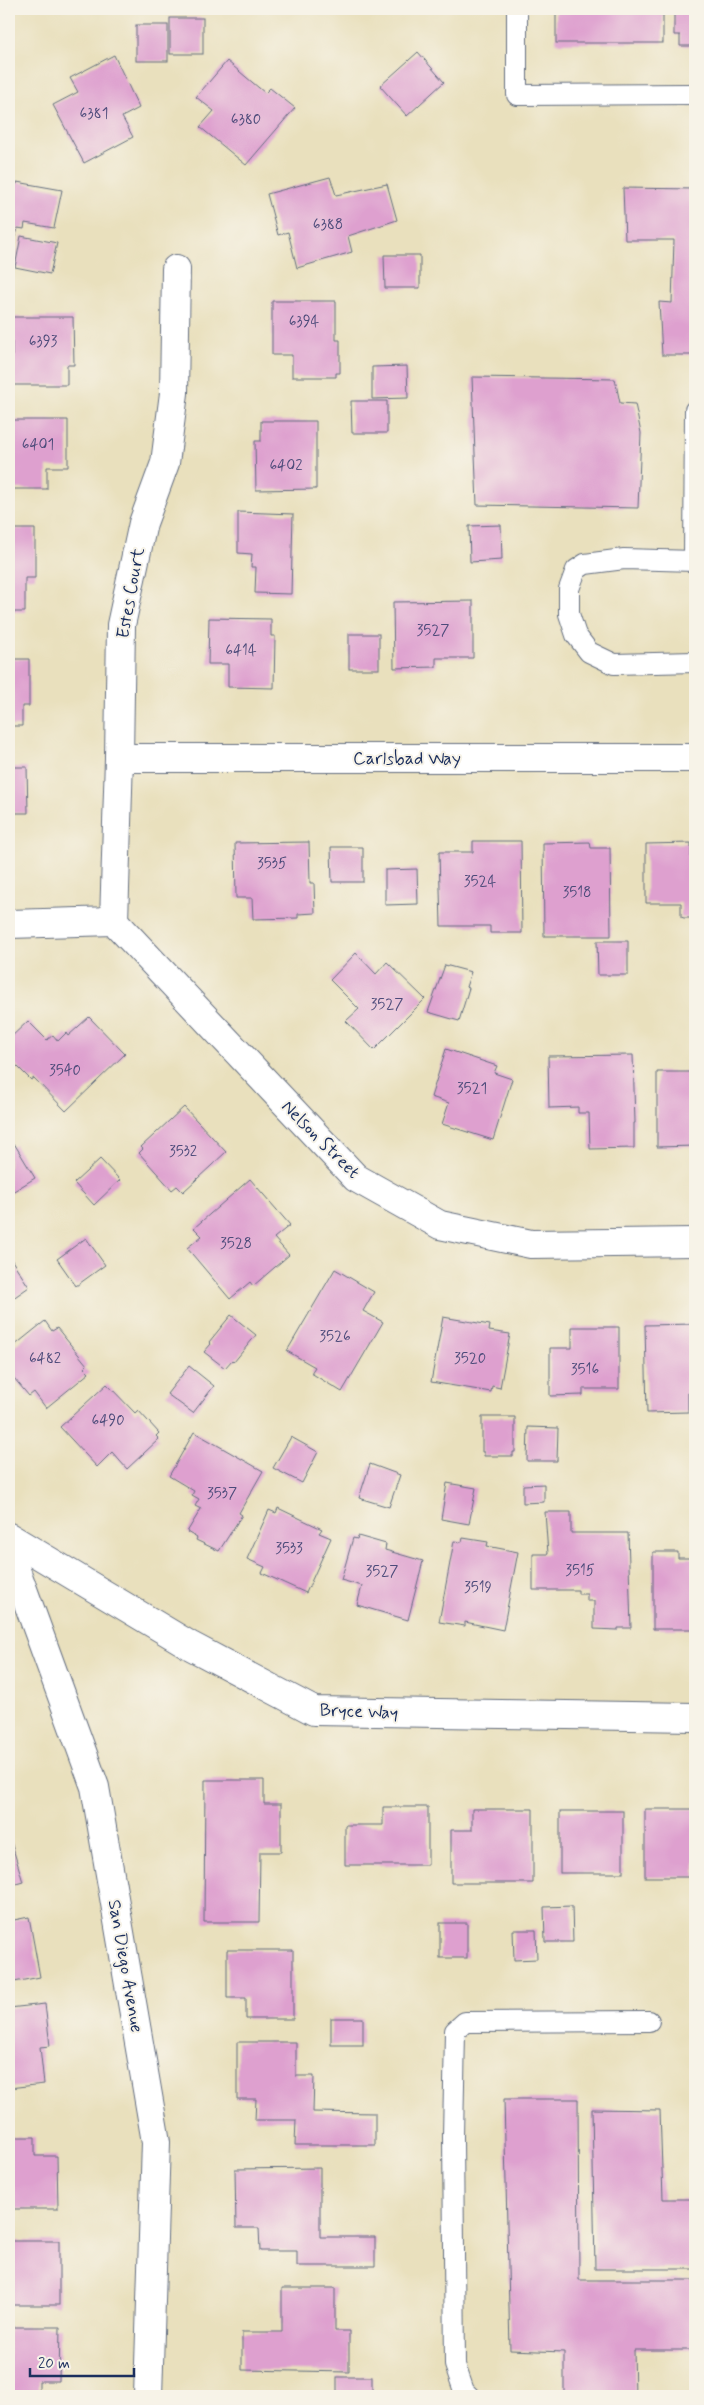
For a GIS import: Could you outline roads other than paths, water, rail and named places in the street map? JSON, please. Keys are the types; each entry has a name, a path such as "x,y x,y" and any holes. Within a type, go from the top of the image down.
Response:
{"street":[{"name":"Estes Court","path":"114,921 121,625 143,523 165,463 174,393 176,268"},
{"name":"Carlsbad Way","path":"119,758 695,758"},
{"path":"9,924 114,921"},
{"name":"Nelson Street","path":"114,921 356,1178 440,1225 531,1244 695,1242"},
{"name":"Bryce Way","path":"9,1537 191,1646 314,1711 695,1716"},
{"name":"San Diego Avenue","path":"9,1551 95,1787 156,2142 148,2396"}],"lane":[{"path":"517,9 517,95 695,94"},
{"path":"695,410 695,561 624,559 585,564 576,570 569,589 569,614 576,634 590,652 614,664 695,662"},
{"path":"470,2396 464,2390 455,2365 453,2137 455,2031 465,2022 649,2021"}]}
